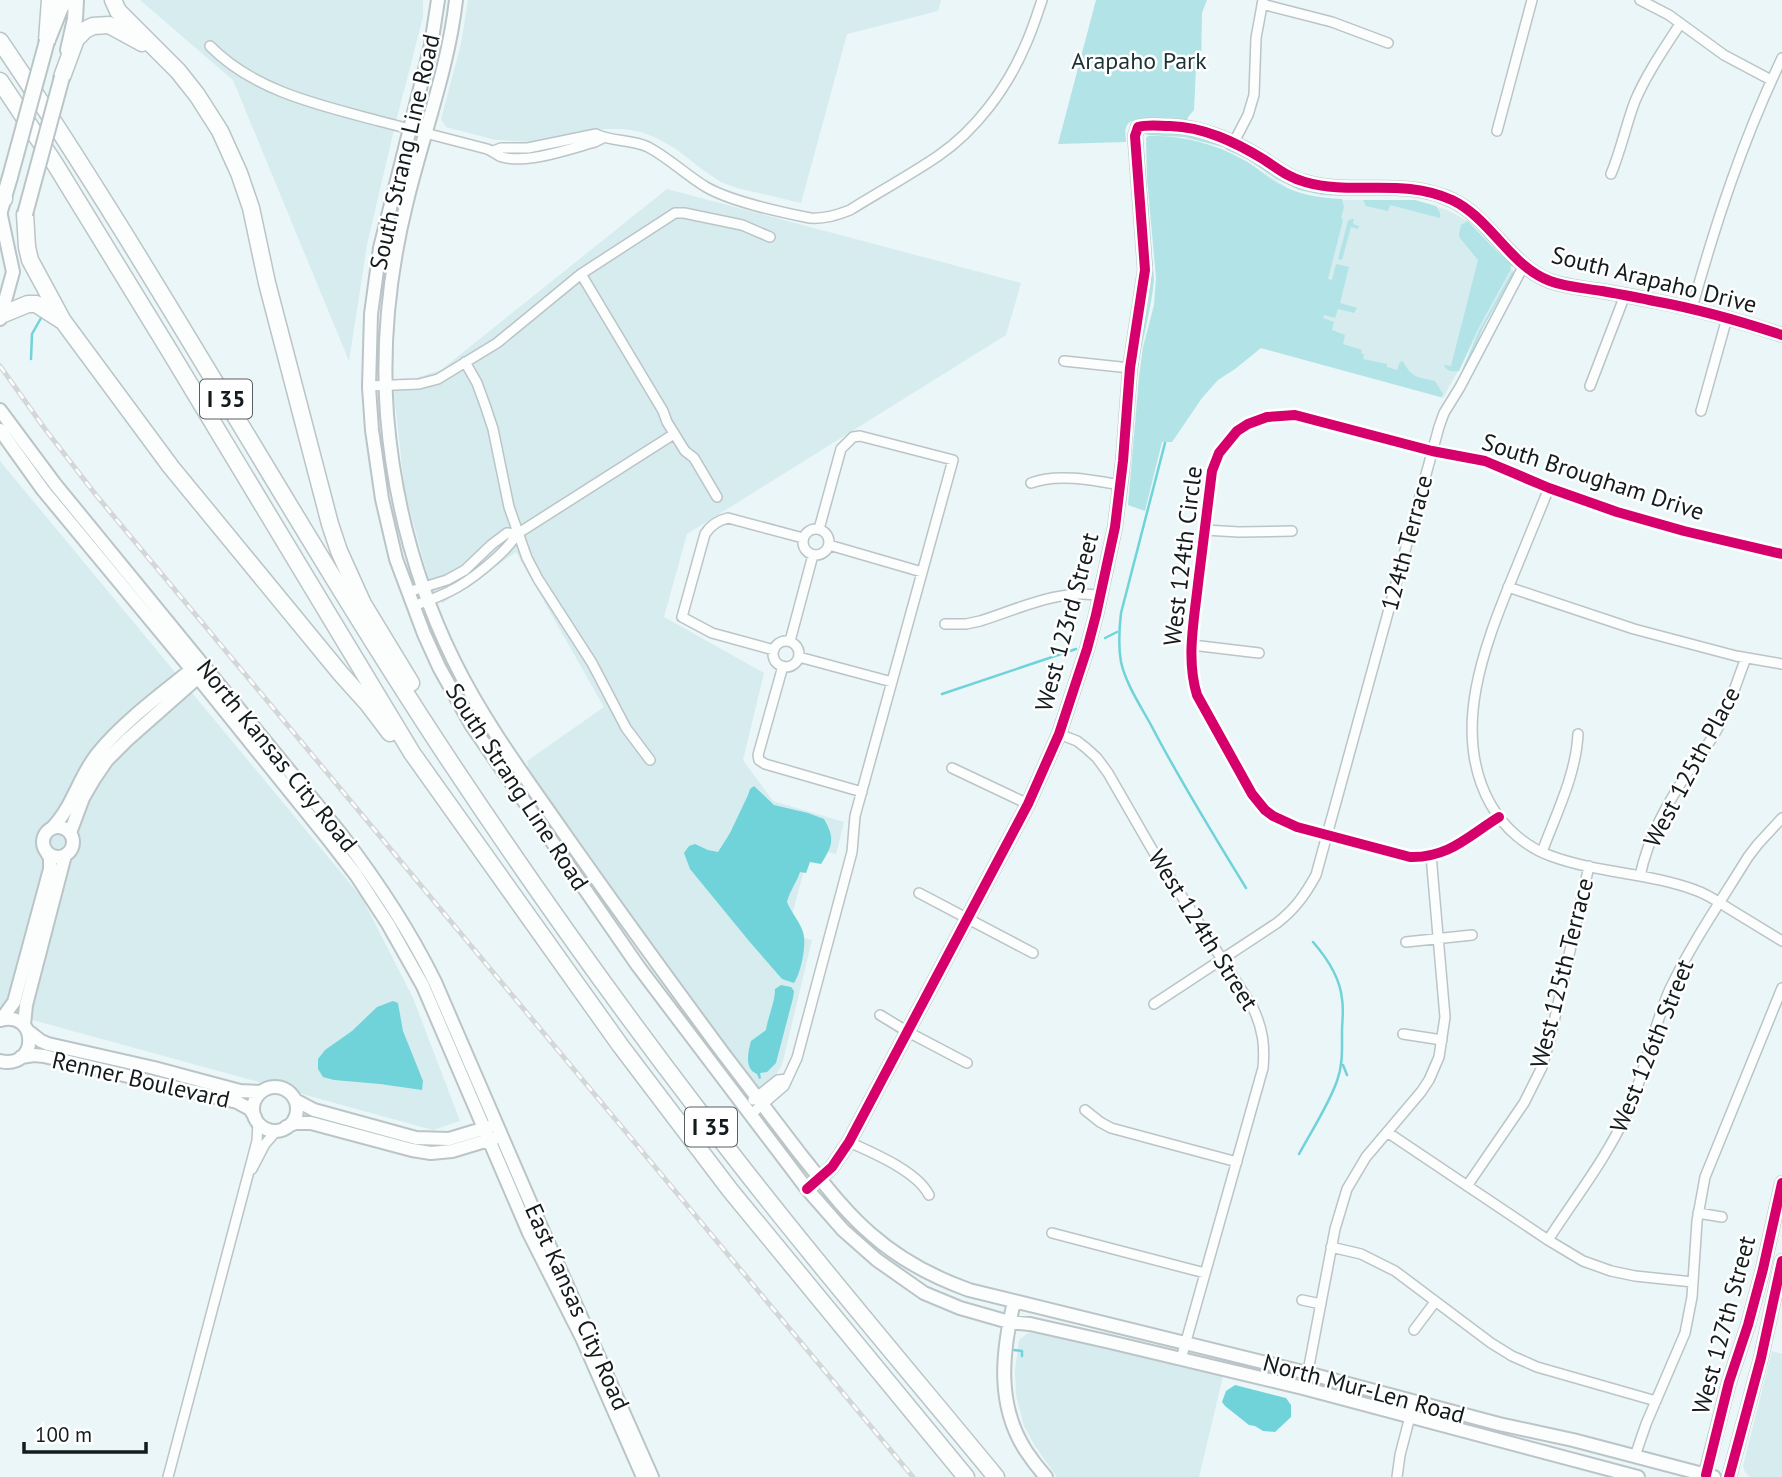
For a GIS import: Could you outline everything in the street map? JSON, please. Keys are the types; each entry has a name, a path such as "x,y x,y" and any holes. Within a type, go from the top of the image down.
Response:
{"highway":[{"path":"47,41 50,0"},
{"path":"113,0 118,11 197,94 231,153 251,208 267,283 321,494 340,551 363,604 448,743 449,759"},
{"path":"62,77 76,39 93,26 109,25 156,50"},
{"name":"I 35","path":"0,41 140,258 322,561 449,759 587,960 695,1107 823,1269 996,1477"},
{"name":"I 35","path":"0,81 55,164 412,753 597,1013 730,1190 966,1477"},
{"path":"25,214 30,260 63,321 171,467 399,745 412,753"},
{"path":"0,317 28,304 36,304 63,321"}],"main road":[{"path":"0,317 13,272 3,239 1,203 47,41 61,7 67,0"},
{"path":"3,239 25,214 62,77 75,19 76,0"},
{"name":"South Strang Line Road","path":"438,0 431,45 380,248 371,314 369,386 373,443 396,559 439,667 472,726 638,966 826,1212 858,1245 903,1279 939,1300 1009,1322"},
{"name":"South Strang Line Road","path":"456,0 447,48 406,204 395,256 388,315 386,385 391,453 408,540 428,601 468,687 523,774 651,956 820,1179 854,1219 908,1261 948,1282 1014,1302"},
{"name":"South Arapaho Drive","path":"1138,127 1183,127 1214,135 1234,142 1289,176 1307,183 1327,186 1404,187 1432,193 1451,200 1474,215 1524,265 1549,280 1572,287 1692,308 1782,335"},
{"name":"West 123rd Street","path":"807,1189 832,1167 849,1142 968,920 1028,804 1059,734 1087,649 1115,527 1130,368 1145,270 1135,136 1138,127"},
{"name":"North Kansas City Road","path":"0,410 356,875 404,950 423,986 487,1135"},
{"name":"North Kansas City Road","path":"0,430 43,490 341,834 385,893 418,946 500,1130"},
{"path":"1,1020 14,1002 51,864 43,844 45,834 66,812 97,754 132,720 200,669"},
{"path":"70,833 83,799 107,760 200,669"},
{"path":"21,1058 29,1045 26,1005 65,856 73,843 70,833 62,827 52,828"},
{"path":"47,853 55,857 65,856"},
{"name":"Renner Boulevard","path":"1,1020 13,1019 48,1044 240,1091 261,1092"},
{"name":"Renner Boulevard","path":"0,1060 10,1062 34,1055 44,1056 229,1100 250,1109 256,1119"},
{"path":"487,1135 449,1139 416,1138 314,1110 295,1100 281,1087 268,1088 261,1092 254,1103 256,1119 270,1130 281,1129 295,1122 311,1123 431,1153 452,1152 500,1130"},
{"path":"281,1129 291,1124 296,1112 295,1100"},
{"name":"East Kansas City Road","path":"500,1130 652,1477"},
{"name":"East Kansas City Road","path":"487,1135 529,1233 583,1340 643,1477"},
{"name":"West 127th Street","path":"1709,1476 1729,1382 1779,1216 1782,1183"},
{"name":"West 127th Street","path":"1729,1477 1761,1358 1782,1261"},
{"path":"1014,1302 1004,1360 1003,1381 1006,1398 1024,1449 1046,1477"},
{"name":"North Mur-Len Road","path":"1014,1302 1307,1373 1709,1476"},
{"name":"North Mur-Len Road","path":"1009,1322 1030,1324 1303,1388 1638,1477"}],"street":[{"path":"210,46 236,69 288,95 493,151 498,156 532,157 603,138 626,141 645,146 664,156 706,187 724,195 810,218 825,218 850,210 939,155 972,125 1013,70 1026,46 1042,0"},
{"path":"1497,131 1532,0"},
{"path":"1640,0 1669,16 1724,55 1772,80"},
{"path":"1234,142 1254,96 1256,38 1262,2 1332,22 1388,43"},
{"path":"1611,174 1644,80 1680,24"},
{"path":"1692,308 1723,204 1745,142 1782,58"},
{"path":"369,386 419,384 438,379 497,343 581,274 675,213 742,225 770,237"},
{"name":"124th Terrace","path":"1154,1004 1291,913 1316,874 1444,413 1524,265"},
{"path":"581,274 674,434 685,452 694,458 717,497"},
{"path":"1590,386 1625,295"},
{"path":"1701,411 1727,318"},
{"path":"1064,361 1130,368"},
{"path":"465,362 477,383 488,412 517,534 538,579 592,663 626,728 650,760"},
{"name":"West 124th Circle","path":"1431,855 1410,857 1327,835 1282,821 1265,810 1252,794 1197,695 1191,672 1212,471 1219,453 1237,431 1258,419 1295,415 1432,451"},
{"path":"413,606 450,592 472,579 511,544 517,534 674,434"},
{"path":"747,1111 784,1086 797,1058 852,852 855,816 953,460 860,436 853,437 841,449 819,529"},
{"name":"South Brougham Drive","path":"1432,451 1496,464 1549,488 1651,522 1782,554"},
{"path":"1031,483 1041,479 1060,478 1121,485"},
{"path":"1549,488 1491,632 1474,697 1474,753 1480,781 1488,799 1499,817 1519,837 1542,852 1567,861 1694,889 1782,941"},
{"path":"774,650 712,633 682,617 705,534 723,519 729,518 803,538"},
{"path":"819,529 826,533 829,545 817,556 804,549 803,538 810,530 819,529"},
{"name":"West 124th Circle","path":"1205,530 1292,531"},
{"path":"408,592 447,580 465,570 507,533 517,534"},
{"path":"829,545 922,572"},
{"path":"790,641 813,555"},
{"path":"1508,587 1623,626 1698,647 1782,664"},
{"path":"945,624 980,621 1065,595 1100,596"},
{"path":"782,641 790,641 798,647 799,657 794,664 783,666 776,662 774,650 782,641"},
{"name":"West 124th Circle","path":"1192,645 1259,653"},
{"path":"799,657 892,682"},
{"name":"West 125th Place","path":"1640,876 1644,857 1663,813 1719,726 1746,658"},
{"path":"783,666 758,755 760,760 765,764 862,792"},
{"name":"West 124th Street","path":"1059,734 1086,748 1108,773 1153,851 1258,1018 1265,1048 1263,1068 1181,1359"},
{"path":"1542,852 1574,766 1578,734"},
{"path":"952,768 1028,804"},
{"path":"1303,1388 1339,1209 1349,1184 1366,1157 1421,1092 1439,1057 1445,1017 1431,855 1454,847 1499,817"},
{"name":"West 126th Street","path":"1548,1240 1597,1167 1627,1113 1661,1010 1693,947 1758,844 1782,818"},
{"name":"West 125th Terrace","path":"1467,1186 1524,1102 1542,1067 1589,866"},
{"path":"919,893 1033,953"},
{"path":"1406,942 1472,935"},
{"path":"1636,1456 1646,1424 1685,1333 1693,1282 1698,1213 1709,1165 1782,988"},
{"path":"880,1015 967,1063"},
{"path":"1404,1034 1442,1040"},
{"path":"1085,1110 1111,1128 1237,1162"},
{"path":"168,1477 258,1134 256,1119"},
{"path":"244,1187 265,1144 281,1129"},
{"path":"1387,1132 1583,1261 1635,1276 1693,1282"},
{"path":"849,1142 906,1171 924,1185 929,1195"},
{"path":"1698,1213 1721,1217"},
{"path":"1052,1233 1205,1273"},
{"path":"1331,1247 1361,1254 1395,1271 1490,1343 1512,1356 1537,1367 1656,1401"},
{"path":"1302,1300 1321,1304"},
{"path":"1414,1330 1435,1302"},
{"path":"1397,1477 1414,1401"}],"shaded area":[{"path":"140,0 423,0 423,17 367,245 349,361 233,80"},
{"path":"468,0 941,0 938,11 847,34 801,203 721,182 676,149 641,132 604,129 531,142 496,140 446,127 441,119 461,44"},
{"path":"1246,161 1291,190 1310,197 1328,200 1407,200 1447,210 1468,221 1513,271 1443,398 1214,335"},
{"path":"667,189 1021,283 1006,335 687,534 664,617 764,673 743,760 773,801 844,822 836,854 810,848 787,933 812,940 782,1065 764,1095 656,952 529,770 527,761 604,707 516,552 443,603 435,599 405,492 393,385 441,370"},
{"path":"0,461 362,898 413,998 460,1121 433,1130 0,1011"},
{"path":"1033,1332 1223,1376 1199,1477 1057,1477 1024,1426 1016,1395 1015,1371 1019,1340"},
{"path":"1772,1351 1782,1354 1782,1477 1750,1477 1743,1466"}],"green space":[{"name":"Arapaho Park","path":"1096,0 1207,0 1202,13 1201,67 1196,67 1194,110 1187,122 1138,119 1127,125 1126,142 1058,144"},
{"path":"1149,132 1177,133 1224,145 1223,147 1184,137 1146,135"},
{"path":"1148,136 1173,137 1209,144 1246,161 1290,189 1315,196 1342,199 1343,220 1328,279 1332,280 1336,264 1349,267 1340,303 1357,308 1354,313 1338,309 1335,318 1324,315 1323,318 1334,322 1332,330 1345,335 1343,344 1362,350 1363,359 1387,364 1387,367 1397,370 1403,361 1412,374 1435,381 1443,394 1441,397 1261,348 1218,380 1202,398 1172,442 1162,442 1145,511 1128,505 1139,377 1143,347 1154,305 1156,278 1147,178"},
{"path":"1143,137 1154,280 1137,375 1126,505 1135,381 1151,284"},
{"path":"1227,147 1292,184 1342,196 1299,190 1225,149"},
{"path":"1363,200 1415,200 1436,206 1440,218 1390,205 1388,211 1366,206"},
{"path":"1354,219 1353,224 1359,226 1358,229 1351,227 1342,260 1338,259 1348,221"},
{"path":"1468,221 1507,262 1470,221 1476,223 1513,267 1510,266 1511,269 1477,331 1459,371 1452,371 1444,366 1451,366 1478,260 1459,235 1461,225"},
{"path":"1513,270 1466,367 1462,370 1479,331"}],"water":[{"path":"754,786 774,805 824,819 830,831 830,846 821,864 810,862 806,873 800,872 787,902 802,928 804,937 803,958 794,983 782,979 749,941 690,869 684,853 689,846 695,844 718,852"},
{"path":"781,985 791,987 794,991 793,998 776,1063 767,1072 760,1073 759,1079 750,1068 750,1045 751,1041 766,1030 775,989"},
{"path":"393,1001 398,1003 403,1031 423,1081 422,1090 323,1077 318,1069 318,1059 325,1050 352,1031 377,1007"},
{"path":"1235,1385 1286,1398 1291,1405 1291,1417 1275,1432 1263,1431 1249,1425 1222,1402 1226,1391"}],"waterway":[{"path":"31,359 32,334 41,318"},
{"path":"1165,443 1121,613 1121,662 1126,678 1173,766 1246,888"},
{"path":"1105,638 1117,632"},
{"path":"942,694 1076,649"},
{"path":"1299,1154 1333,1090 1342,1057 1343,1007 1339,983 1332,968 1313,942"},
{"path":"1343,1065 1347,1075"},
{"path":"1014,1350 1022,1351 1022,1356"}],"railway":[{"path":"0,366 96,495 913,1477"}],"cycle path":[{"path":"807,1189 832,1167 849,1142 1028,804 1059,734 1087,649 1115,527 1130,368 1145,270 1135,136 1138,127 1170,126 1207,132 1305,182 1323,186 1415,189 1433,193 1465,208 1523,265 1550,281 1687,308 1782,335"},
{"path":"1499,817 1447,850 1410,857 1297,827 1273,816 1252,794 1197,695 1191,654 1212,471 1219,453 1237,431 1267,417 1295,415 1432,451 1485,461 1549,488 1617,512 1782,554"},
{"path":"1706,1475 1729,1382 1763,1269 1782,1183"},
{"path":"1729,1477 1761,1358 1782,1261"}]}
